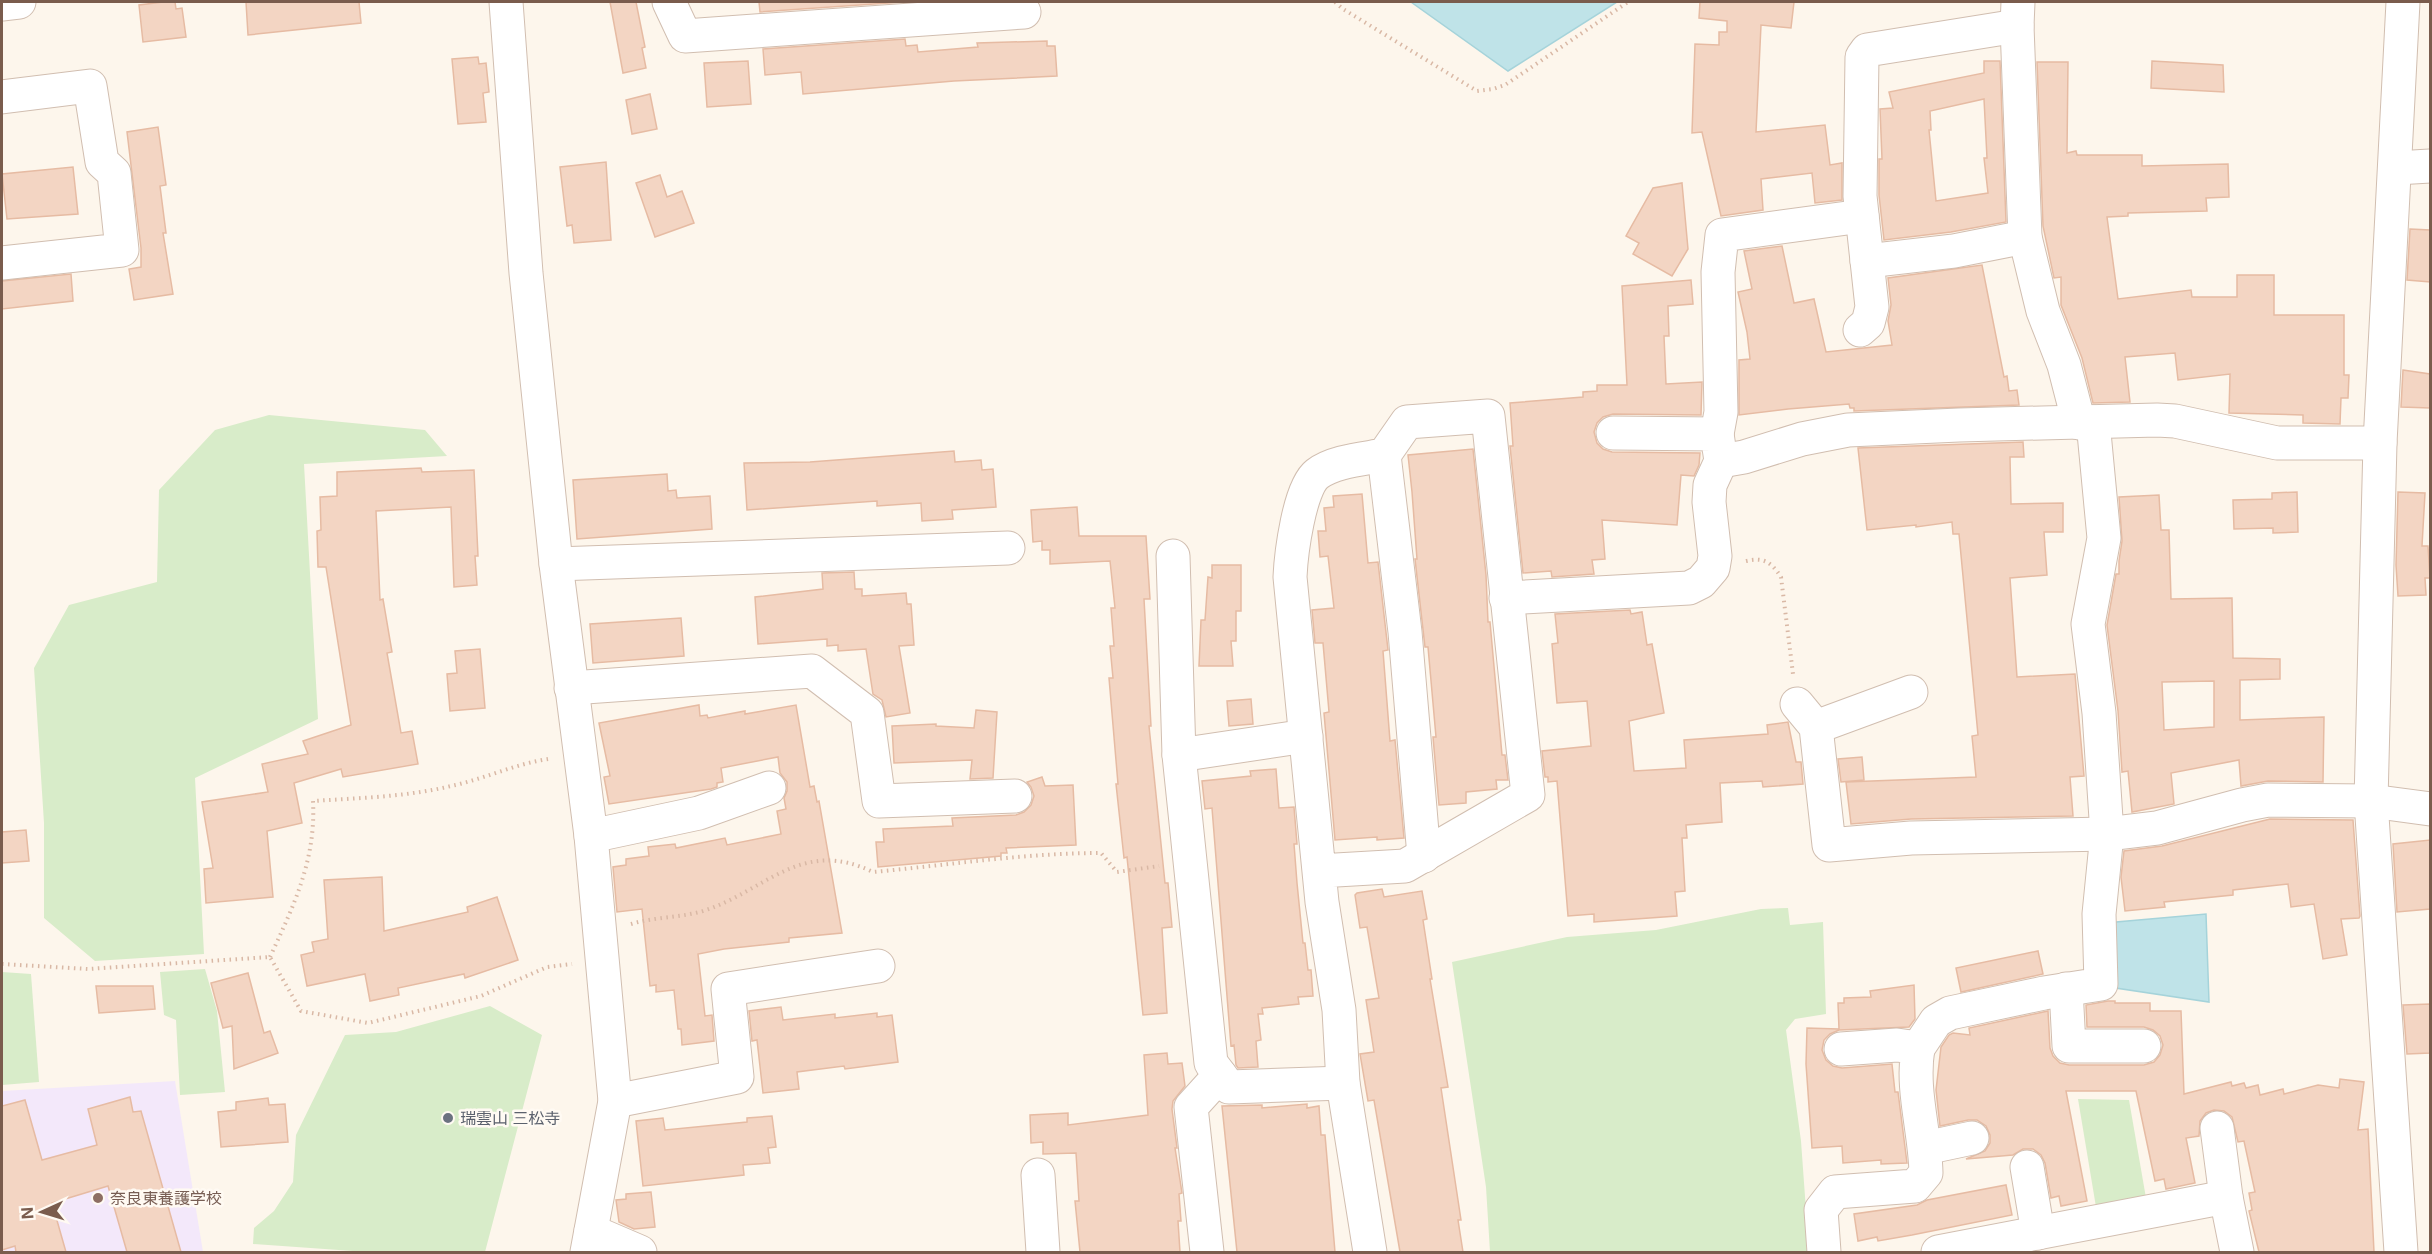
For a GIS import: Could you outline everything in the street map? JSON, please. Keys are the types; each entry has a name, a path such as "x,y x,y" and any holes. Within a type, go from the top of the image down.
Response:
{"street":[{"path":"2,4 19,2"},
{"path":"506,2 526,273 556,564 591,837 615,1101 589,1242 640,1252"},
{"path":"669,2 685,36 1024,12"},
{"path":"2401,1252 2371,801 2380,443 2403,2"},
{"path":"1824,1252 1821,1210 1835,1192 1915,1186 1926,1160 1914,1070 1918,1048 1936,1021 1950,1013 2066,989 2102,984 2098,914 2107,834 2099,714 2088,624 2104,538 2086,423 2043,311 2025,237 2018,14 1867,50 1862,57 1860,196 1872,307 1868,323 1860,330"},
{"path":"2,97 90,86 102,162 114,173 122,250 2,264"},
{"path":"2396,168 2430,166"},
{"path":"1506,598 1689,588 1701,582 1713,568 1714,556 1709,494 1719,448 1721,412 1719,272 1722,235 1862,216"},
{"path":"1867,261 1954,251 2025,237"},
{"path":"1319,871 1405,866 1424,856 1528,795 1488,416 1407,422 1384,455 1405,632 1424,856"},
{"path":"1613,433 1719,448 1743,457 1802,438 1848,430 1959,425 2175,421 2277,443 2380,443"},
{"path":"1370,1252 1343,1083 1339,1010 1319,871 1290,577 1291,549 1308,485 1317,475 1331,467 1384,455"},
{"path":"556,564 1008,548"},
{"path":"1173,556 1179,755 1210,1063 1229,1087 1343,1083"},
{"path":"571,687 812,671 867,713 879,801 1016,796"},
{"path":"1911,692 1806,716 1829,845 1911,838 2107,834 2157,828 2268,800 2371,801 2430,809"},
{"path":"1179,755 1306,736"},
{"path":"591,837 699,813 769,788"},
{"path":"615,1101 737,1077 728,989 878,966"},
{"path":"2066,989 2069,1046 2144,1046"},
{"path":"1841,1050 1897,1045 1918,1048"},
{"path":"1207,1252 1191,1107 1220,1075"},
{"path":"2217,1128 2226,1197 2237,1252"},
{"path":"1926,1160 1972,1138"},
{"path":"2027,1167 2038,1233"},
{"path":"1038,1175 1043,1252"},
{"path":"1938,1252 2226,1197"}],"path":[{"path":"1335,2 1477,91 1505,85 1628,2"},
{"path":"1713,568 1760,558 1772,563 1781,577 1806,716"},
{"path":"270,957 300,892 314,827 313,801 382,796 450,787 531,762 582,754"},
{"path":"270,957 302,1011 368,1023 481,996 547,967 602,947 645,920 702,911 806,862 842,862 873,872 1003,860 1034,854 1101,853 1117,872 1190,862"},
{"path":"2,964 88,969 270,957"}],"shaded area":[{"name":"奈良東養護学校","path":"175,1081 203,1252 2,1252 2,1091"}],"green space":[{"path":"269,415 425,430 447,456 304,464 318,719 195,778 204,954 95,961 44,918 44,823 34,668 69,605 157,582 159,490 215,430"},
{"path":"1788,908 1790,925 1823,922 1826,1014 1795,1019 1786,1030 1801,1141 1809,1252 1490,1252 1486,1187 1452,962 1567,937 1656,930 1761,909"},
{"path":"205,969 217,1011 225,1092 180,1095 176,1020 164,1015 160,972"},
{"path":"2,972 31,974 39,1082 2,1085"},
{"name":"瑞雲山 三松寺","path":"490,1006 542,1035 485,1252 367,1252 253,1244 254,1228 274,1211 293,1182 296,1135 345,1035 396,1032"},
{"path":"2078,1099 2129,1100 2146,1198 2096,1207"}],"water":[{"path":"1411,2 1617,2 1508,71"},
{"path":"2206,914 2209,1002 2109,987 2105,923"}],"building":[{"path":"175,2 176,9 182,8 186,37 143,42 139,5"},
{"path":"246,2 359,2 361,23 248,35"},
{"path":"610,2 636,2 645,47 642,48 646,68 623,73"},
{"path":"759,2 903,2 760,12"},
{"path":"1700,2 1794,2 1791,28 1761,25 1756,132 1825,125 1830,165 1842,163 1842,200 1815,203 1812,173 1761,179 1763,210 1721,216 1702,132 1692,133 1695,44 1719,45 1719,32 1727,32 1727,21 1699,18"},
{"path":"905,39 906,46 917,45 918,52 978,47 977,43 1047,41 1047,46 1055,46 1057,76 954,81 803,94 801,72 765,75 763,49"},
{"path":"478,57 479,64 486,63 489,92 483,93 486,122 458,124 452,59"},
{"path":"748,61 751,104 707,107 704,63"},
{"path":"1984,61 2000,61 2006,222 1951,232 1884,240 1879,195 1879,159 1882,159 1880,109 1893,108 1889,92 1984,73","holes":["1984,99 1987,158 1984,158 1988,193 1936,201 1929,130 1931,130 1930,111"]},
{"path":"2152,61 2223,65 2224,92 2151,88"},
{"path":"2037,62 2068,62 2067,153 2076,151 2077,155 2142,155 2142,166 2228,164 2229,197 2206,198 2207,211 2128,213 2128,216 2107,217 2118,299 2191,290 2192,297 2237,297 2237,275 2274,275 2274,315 2344,315 2344,375 2349,375 2348,398 2341,398 2340,424 2303,423 2303,415 2229,413 2230,374 2178,380 2175,353 2125,357 2130,402 2093,403 2082,358 2061,305 2061,277 2054,278 2043,226"},
{"path":"650,94 657,129 632,134 626,100"},
{"path":"158,127 166,185 160,186 166,233 163,233 173,294 134,300 129,269 141,267 141,248 127,132"},
{"path":"606,162 611,240 574,243 572,225 567,226 560,167"},
{"path":"73,167 78,214 7,219 2,174"},
{"path":"660,175 667,197 682,191 694,223 655,237 636,183"},
{"path":"1682,183 1688,249 1672,276 1633,254 1639,243 1626,236 1653,188"},
{"path":"2410,229 2430,230 2430,282 2407,280"},
{"path":"1782,246 1794,303 1814,299 1826,352 1892,345 1888,321 1891,305 1888,278 1982,265 2004,377 2007,376 2009,391 2017,390 2019,405 1854,411 1849,404 1739,415 1739,360 1750,359 1747,332 1738,292 1752,289 1744,251"},
{"path":"71,274 73,301 2,309 2,281"},
{"path":"1691,280 1693,304 1668,306 1669,336 1664,336 1666,384 1702,382 1701,415 1613,414 1603,417 1597,423 1594,432 1597,443 1603,449 1612,452 1700,453 1699,465 1694,476 1681,475 1677,525 1602,520 1605,559 1592,560 1594,574 1552,577 1551,571 1523,573 1510,446 1513,446 1510,403 1583,397 1583,392 1597,391 1597,385 1627,385 1622,286"},
{"path":"2403,370 2430,374 2430,408 2401,407"},
{"path":"2023,442 2024,457 2010,457 2011,504 2063,503 2063,532 2044,532 2047,575 2010,578 2017,677 2075,674 2084,776 2070,777 2073,816 1911,819 1851,824 1846,782 1976,777 1972,736 1978,735 1959,534 1953,534 1952,522 1867,530 1858,448"},
{"path":"1473,449 1502,755 1505,755 1508,780 1496,780 1497,789 1466,792 1466,803 1439,805 1433,737 1436,737 1428,647 1425,647 1415,559 1417,559 1408,455"},
{"path":"954,451 955,462 981,460 982,470 993,469 996,507 952,510 953,519 922,521 921,503 877,506 877,501 747,510 744,463 810,462"},
{"path":"421,468 422,472 474,470 478,556 475,556 477,585 454,587 451,507 376,511 380,600 383,599 392,652 387,653 401,733 412,731 418,764 343,777 341,769 294,783 302,823 267,831 273,897 206,903 204,869 213,868 202,802 268,792 262,764 308,754 303,741 351,725 326,567 318,567 317,531 321,530 320,497 337,496 337,472"},
{"path":"667,474 668,491 676,490 677,498 710,496 712,529 577,539 573,480"},
{"path":"2297,492 2298,532 2273,533 2273,528 2234,529 2233,500 2272,499 2272,493"},
{"path":"2398,492 2425,493 2422,546 2428,546 2430,578 2425,578 2426,595 2398,596 2396,565"},
{"path":"1362,494 1368,563 1378,562 1388,650 1383,651 1390,741 1395,740 1404,838 1335,840 1324,713 1329,712 1323,643 1315,643 1312,610 1334,608 1328,556 1320,557 1318,531 1326,531 1324,508 1334,507 1333,496"},
{"path":"2159,495 2161,530 2169,530 2171,599 2232,598 2233,658 2280,659 2280,679 2240,680 2240,720 2324,717 2323,782 2268,781 2241,786 2239,760 2171,773 2174,804 2132,812 2128,771 2122,772 2118,711 2107,625 2116,574 2119,574 2122,541 2119,497","holes":["2214,681 2214,727 2164,730 2162,682"]},
{"path":"1077,507 1079,536 1146,536 1150,599 1144,599 1151,726 1149,726 1165,883 1168,883 1172,927 1162,928 1167,1013 1143,1015 1127,857 1124,858 1116,784 1118,784 1109,678 1113,678 1110,646 1114,646 1111,608 1115,608 1110,561 1050,564 1050,550 1042,550 1042,541 1033,542 1031,510"},
{"path":"1212,565 1241,565 1241,611 1236,611 1236,641 1231,641 1233,666 1199,666 1201,620 1205,620 1208,577 1212,578"},
{"path":"854,572 855,589 862,589 862,596 906,593 907,604 911,604 914,645 899,646 910,713 886,717 882,700 873,694 866,649 838,651 838,645 827,646 827,639 758,644 755,597 823,589 822,573"},
{"path":"1630,610 1631,614 1642,612 1647,645 1652,644 1664,713 1629,721 1634,771 1686,768 1684,740 1768,734 1767,725 1788,722 1796,762 1801,762 1803,784 1763,787 1762,781 1720,783 1722,822 1686,825 1687,838 1682,838 1685,891 1675,892 1677,916 1594,922 1594,914 1568,916 1557,781 1548,782 1548,777 1545,777 1542,751 1591,746 1587,701 1557,703 1552,644 1558,643 1555,614"},
{"path":"681,618 684,656 593,663 590,624"},
{"path":"480,649 485,708 450,711 447,674 457,673 455,651"},
{"path":"1251,699 1253,724 1229,726 1227,701"},
{"path":"699,705 700,716 707,715 708,718 796,705 810,787 814,786 817,802 819,801 842,933 789,938 789,942 698,954 705,1016 712,1015 714,1041 682,1045 674,990 656,992 656,985 650,986 642,909 617,912 613,867 626,865 626,859 649,856 648,847 675,844 676,848 725,838 727,845 781,834 777,811 786,809 784,798 787,782 780,773 778,757 721,768 723,782 717,783 717,787 711,789 609,804 604,777 610,776 599,723"},
{"path":"976,710 997,712 993,778 970,779 972,760 894,763 892,726 936,724 936,726 974,728"},
{"path":"1862,757 1864,780 1841,782 1838,759"},
{"path":"1276,769 1279,808 1294,807 1297,844 1294,844 1303,943 1305,943 1308,970 1311,970 1313,996 1298,997 1299,1004 1262,1008 1263,1014 1258,1014 1261,1040 1256,1041 1258,1067 1238,1068 1234,1045 1231,1046 1212,808 1205,809 1202,781 1251,776 1250,771"},
{"path":"1042,777 1045,786 1073,785 1076,845 1006,848 1007,853 1001,853 1001,856 878,867 876,842 884,842 883,829 953,826 952,818 1016,815 1024,812 1031,805 1034,796 1027,782"},
{"path":"2270,819 2353,820 2360,916 2359,918 2341,919 2347,955 2323,959 2314,904 2291,907 2288,884 2233,890 2233,895 2164,902 2165,907 2125,911 2121,877 2124,851 2162,846"},
{"path":"26,830 29,861 2,863 2,832"},
{"path":"2430,840 2430,909 2397,912 2393,844"},
{"path":"382,877 384,931 468,912 467,907 497,897 518,960 465,978 464,974 398,988 399,995 370,1001 365,974 307,986 301,955 314,952 312,942 328,939 324,880"},
{"path":"1382,889 1384,897 1422,891 1427,919 1423,920 1432,979 1430,979 1448,1087 1441,1088 1461,1220 1458,1220 1463,1252 1400,1252 1374,1100 1368,1101 1360,1054 1374,1052 1366,1000 1379,998 1367,927 1360,928 1355,895"},
{"path":"2038,951 2043,974 1961,992 1956,968"},
{"path":"248,973 264,1033 270,1031 278,1053 234,1069 232,1026 223,1028 211,983"},
{"path":"1914,985 1915,1019 1909,1027 1839,1030 1824,1040 1822,1050 1826,1060 1833,1066 1842,1068 1892,1064 1907,1163 1881,1164 1881,1160 1843,1163 1842,1146 1812,1148 1806,1064 1807,1028 1839,1029 1838,1003 1844,1003 1844,998 1871,997 1870,991"},
{"path":"96,986 153,986 155,1009 99,1013"},
{"path":"2108,1001 2150,1003 2150,1011 2181,1011 2184,1094 2231,1082 2232,1086 2244,1083 2246,1088 2258,1085 2260,1095 2283,1089 2284,1094 2318,1085 2339,1088 2340,1079 2364,1082 2358,1130 2368,1129 2374,1252 2259,1252 2249,1211 2252,1210 2249,1193 2255,1192 2244,1141 2238,1142 2232,1117 2224,1111 2214,1110 2206,1113 2200,1121 2199,1136 2186,1138 2195,1183 2166,1189 2164,1179 2155,1181 2136,1091 2066,1091 2087,1201 2061,1206 2059,1196 2051,1198 2045,1163 2041,1155 2033,1149 2023,1149 2013,1155 1966,1159 1985,1151 1990,1143 1990,1135 1986,1126 1977,1120 1940,1126 1936,1090 1941,1047 1949,1035 1953,1033 1970,1035 1969,1028 2048,1011 2050,1048 2053,1056 2060,1063 2144,1065 2154,1062 2160,1055 2163,1045 2160,1036 2153,1030 2144,1027 2087,1027 2086,1005"},
{"path":"2430,1004 2430,1053 2407,1054 2403,1005"},
{"path":"781,1007 783,1020 835,1014 835,1018 877,1013 877,1017 892,1015 898,1062 797,1072 799,1089 763,1093 757,1040 752,1041 749,1011"},
{"path":"1167,1053 1168,1064 1182,1063 1185,1086 1173,1101 1172,1109 1182,1193 1179,1194 1181,1221 1178,1221 1180,1252 1080,1252 1075,1201 1079,1201 1076,1153 1043,1154 1043,1142 1031,1143 1030,1115 1068,1113 1068,1125 1148,1115 1144,1055"},
{"path":"130,1097 133,1112 141,1111 181,1252 127,1252 108,1186 52,1203 66,1252 16,1252 15,1246 2,1250 2,1106 25,1100 42,1160 97,1145 88,1109"},
{"path":"268,1098 269,1105 285,1104 288,1142 221,1147 218,1112 236,1110 236,1102"},
{"path":"1307,1104 1307,1108 1319,1106 1321,1135 1325,1135 1335,1252 1237,1252 1222,1106 1262,1105 1262,1108"},
{"path":"772,1116 776,1147 768,1148 770,1163 743,1165 744,1175 643,1186 636,1121 663,1118 665,1130 747,1122 747,1118"},
{"path":"2006,1185 2012,1215 1878,1241 1877,1237 1858,1241 1854,1214 1917,1205 1927,1200"},
{"path":"651,1192 655,1227 634,1229 619,1222 616,1200 626,1199 626,1194"}],"place":[{"name":"瑞雲山 三松寺","path":"448,1118"},
{"name":"奈良東養護学校","path":"98,1198"}]}
